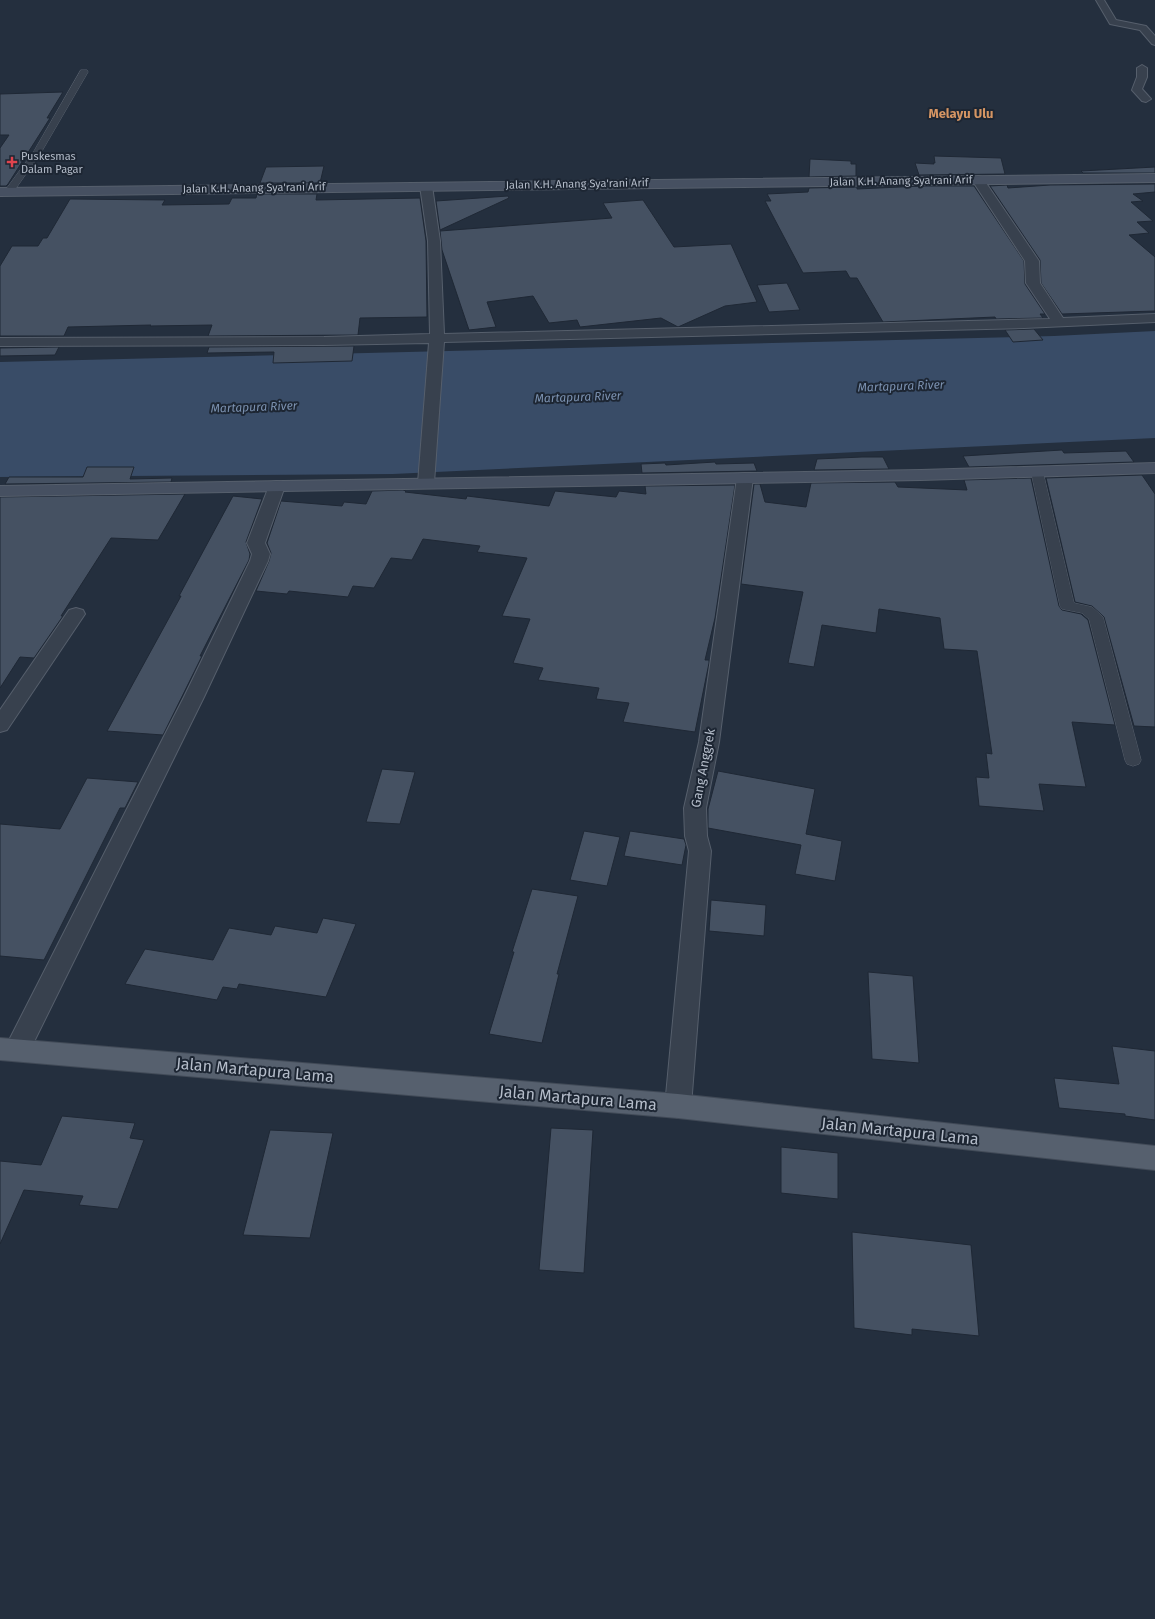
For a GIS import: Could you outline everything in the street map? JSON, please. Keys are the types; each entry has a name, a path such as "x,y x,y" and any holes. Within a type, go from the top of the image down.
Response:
{"main road":[{"name":"Jalan Martapura Lama","path":"9,1049 678,1106 1155,1158"}],"street":[{"path":"1100,0 1113,22 1143,28 1155,42"},
{"path":"1142,68 1142,77 1137,90 1151,99 1155,107"},
{"name":"Jalan K.H. Anang Sya'rani Arif","path":"5,192 1155,178"},
{"path":"978,180 1032,261 1033,269 1031,277 1060,322"},
{"path":"426,186 434,240 437,343 427,479"},
{"path":"0,342 324,341 437,343 1155,318"},
{"path":"0,491 277,486 427,479 745,478 1155,468"},
{"name":"Gang Anggrek","path":"678,1106 700,851 695,836 695,801 708,748 745,478"},
{"path":"9,1049 194,697 259,561 260,554 256,543 277,486"},
{"path":"0,726 76,614"}],"lane":[{"path":"5,192 38,151 84,72"},
{"path":"1036,472 1067,606 1087,610 1096,617 1133,760"}],"water":[{"name":"Martapura River","path":"1155,331 1155,438 393,474 0,477 0,362 1054,336"}],"building":[{"path":"63,92 47,118 50,118 8,184 6,186 0,186 0,148 9,135 0,135 0,94"},
{"path":"934,156 1001,158 1005,174 919,175 915,163 934,164"},
{"path":"810,159 851,161 851,164 856,164 856,176 809,177"},
{"path":"324,166 320,183 260,183 266,167"},
{"path":"1155,167 1155,173 1083,173 1081,171"},
{"path":"1155,184 1155,192 1133,194 1143,201 1131,202 1153,221 1137,222 1149,233 1129,235 1155,257 1155,311 1062,314 1041,283 1040,260 990,186 1007,185 1008,188 1050,185"},
{"path":"922,186 974,186 1024,261 1025,284 1045,314 1040,314 1043,318 996,319 995,317 883,322 857,278 850,278 846,271 803,273 765,201 771,201 767,194 808,192 809,188 857,187 857,189"},
{"path":"257,194 317,194 316,200 420,198 426,241 427,317 360,318 358,335 208,336 212,325 150,326 151,325 68,327 64,336 0,336 0,266 12,246 38,246 43,238 47,238 70,199 165,200 162,205 229,204 232,198 256,198"},
{"path":"508,196 509,198 440,230 436,201"},
{"path":"643,200 674,247 731,244 757,302 725,306 678,327 661,318 580,327 577,320 549,323 533,296 487,302 496,327 469,330 442,250 440,231 612,218 603,203"},
{"path":"787,283 800,310 769,312 757,285"},
{"path":"1034,329 1043,340 1013,342 1005,330"},
{"path":"354,346 352,361 273,363 274,352 207,353 209,347"},
{"path":"59,347 55,355 0,356 0,348"},
{"path":"1062,450 1064,453 1126,451 1134,462 969,467 963,456"},
{"path":"883,457 889,469 814,470 817,459"},
{"path":"715,462 716,464 754,463 757,471 642,473 641,464 665,463 666,465"},
{"path":"87,467 134,467 130,479 172,478 171,482 5,484 9,477 83,477"},
{"path":"1142,475 1155,494 1155,727 1134,726 1104,617 1092,606 1075,602 1046,478"},
{"path":"1031,478 1059,606 1062,610 1081,614 1088,620 1115,725 1072,722 1086,787 1039,784 1044,811 979,806 976,777 989,778 986,753 992,754 977,651 944,649 940,618 879,609 876,633 822,625 814,667 788,663 803,592 741,584 754,484 760,484 765,502 806,507 811,483 895,482 898,487 967,490 964,480"},
{"path":"735,485 715,618 705,660 709,660 709,663 695,732 623,722 629,703 596,699 599,688 538,680 543,668 513,663 530,619 502,616 527,558 477,552 480,546 423,539 412,560 391,558 374,588 353,586 348,597 289,591 287,594 256,591 269,561 271,553 267,543 281,501 342,506 344,502 366,504 372,491 403,490 406,491 405,492 466,499 467,496 549,506 555,491 616,497 619,491 646,494 645,486"},
{"path":"185,494 158,540 111,538 61,616 63,616 34,658 20,657 0,688 0,497"},
{"path":"233,496 262,499 246,542 250,554 249,560 200,656 202,656 163,735 107,731 181,596 179,596"},
{"path":"382,769 415,772 400,824 366,822"},
{"path":"718,771 815,789 806,834 842,841 835,881 795,874 801,845 708,828 708,809"},
{"path":"87,778 138,782 125,808 120,808 44,960 0,956 0,824 60,829"},
{"path":"584,831 620,837 607,886 570,880"},
{"path":"630,831 684,839 686,845 682,865 624,856"},
{"path":"532,889 578,896 557,974 559,974 542,1043 489,1034 514,952 512,952"},
{"path":"711,900 766,905 764,936 709,931"},
{"path":"323,918 356,924 326,997 239,984 237,989 223,987 217,1000 125,984 145,949 213,960 229,928 271,935 275,926 317,933"},
{"path":"868,972 913,976 919,1063 872,1059"},
{"path":"1112,1046 1155,1051 1155,1120 1125,1116 1125,1114 1059,1108 1054,1078 1119,1084"},
{"path":"62,1116 135,1123 130,1138 144,1140 118,1209 79,1205 83,1196 24,1190 0,1244 0,1161 41,1165"},
{"path":"551,1128 593,1130 584,1273 539,1270"},
{"path":"270,1130 333,1133 310,1238 243,1235"},
{"path":"781,1147 838,1153 838,1199 781,1193"},
{"path":"852,1232 971,1245 979,1336 912,1329 912,1335 854,1328"}],"place":[{"name":"Puskesmas Dalam Pagar","path":"12,162"}],"district":[{"name":"Melayu Ulu","path":"961,113"}]}
